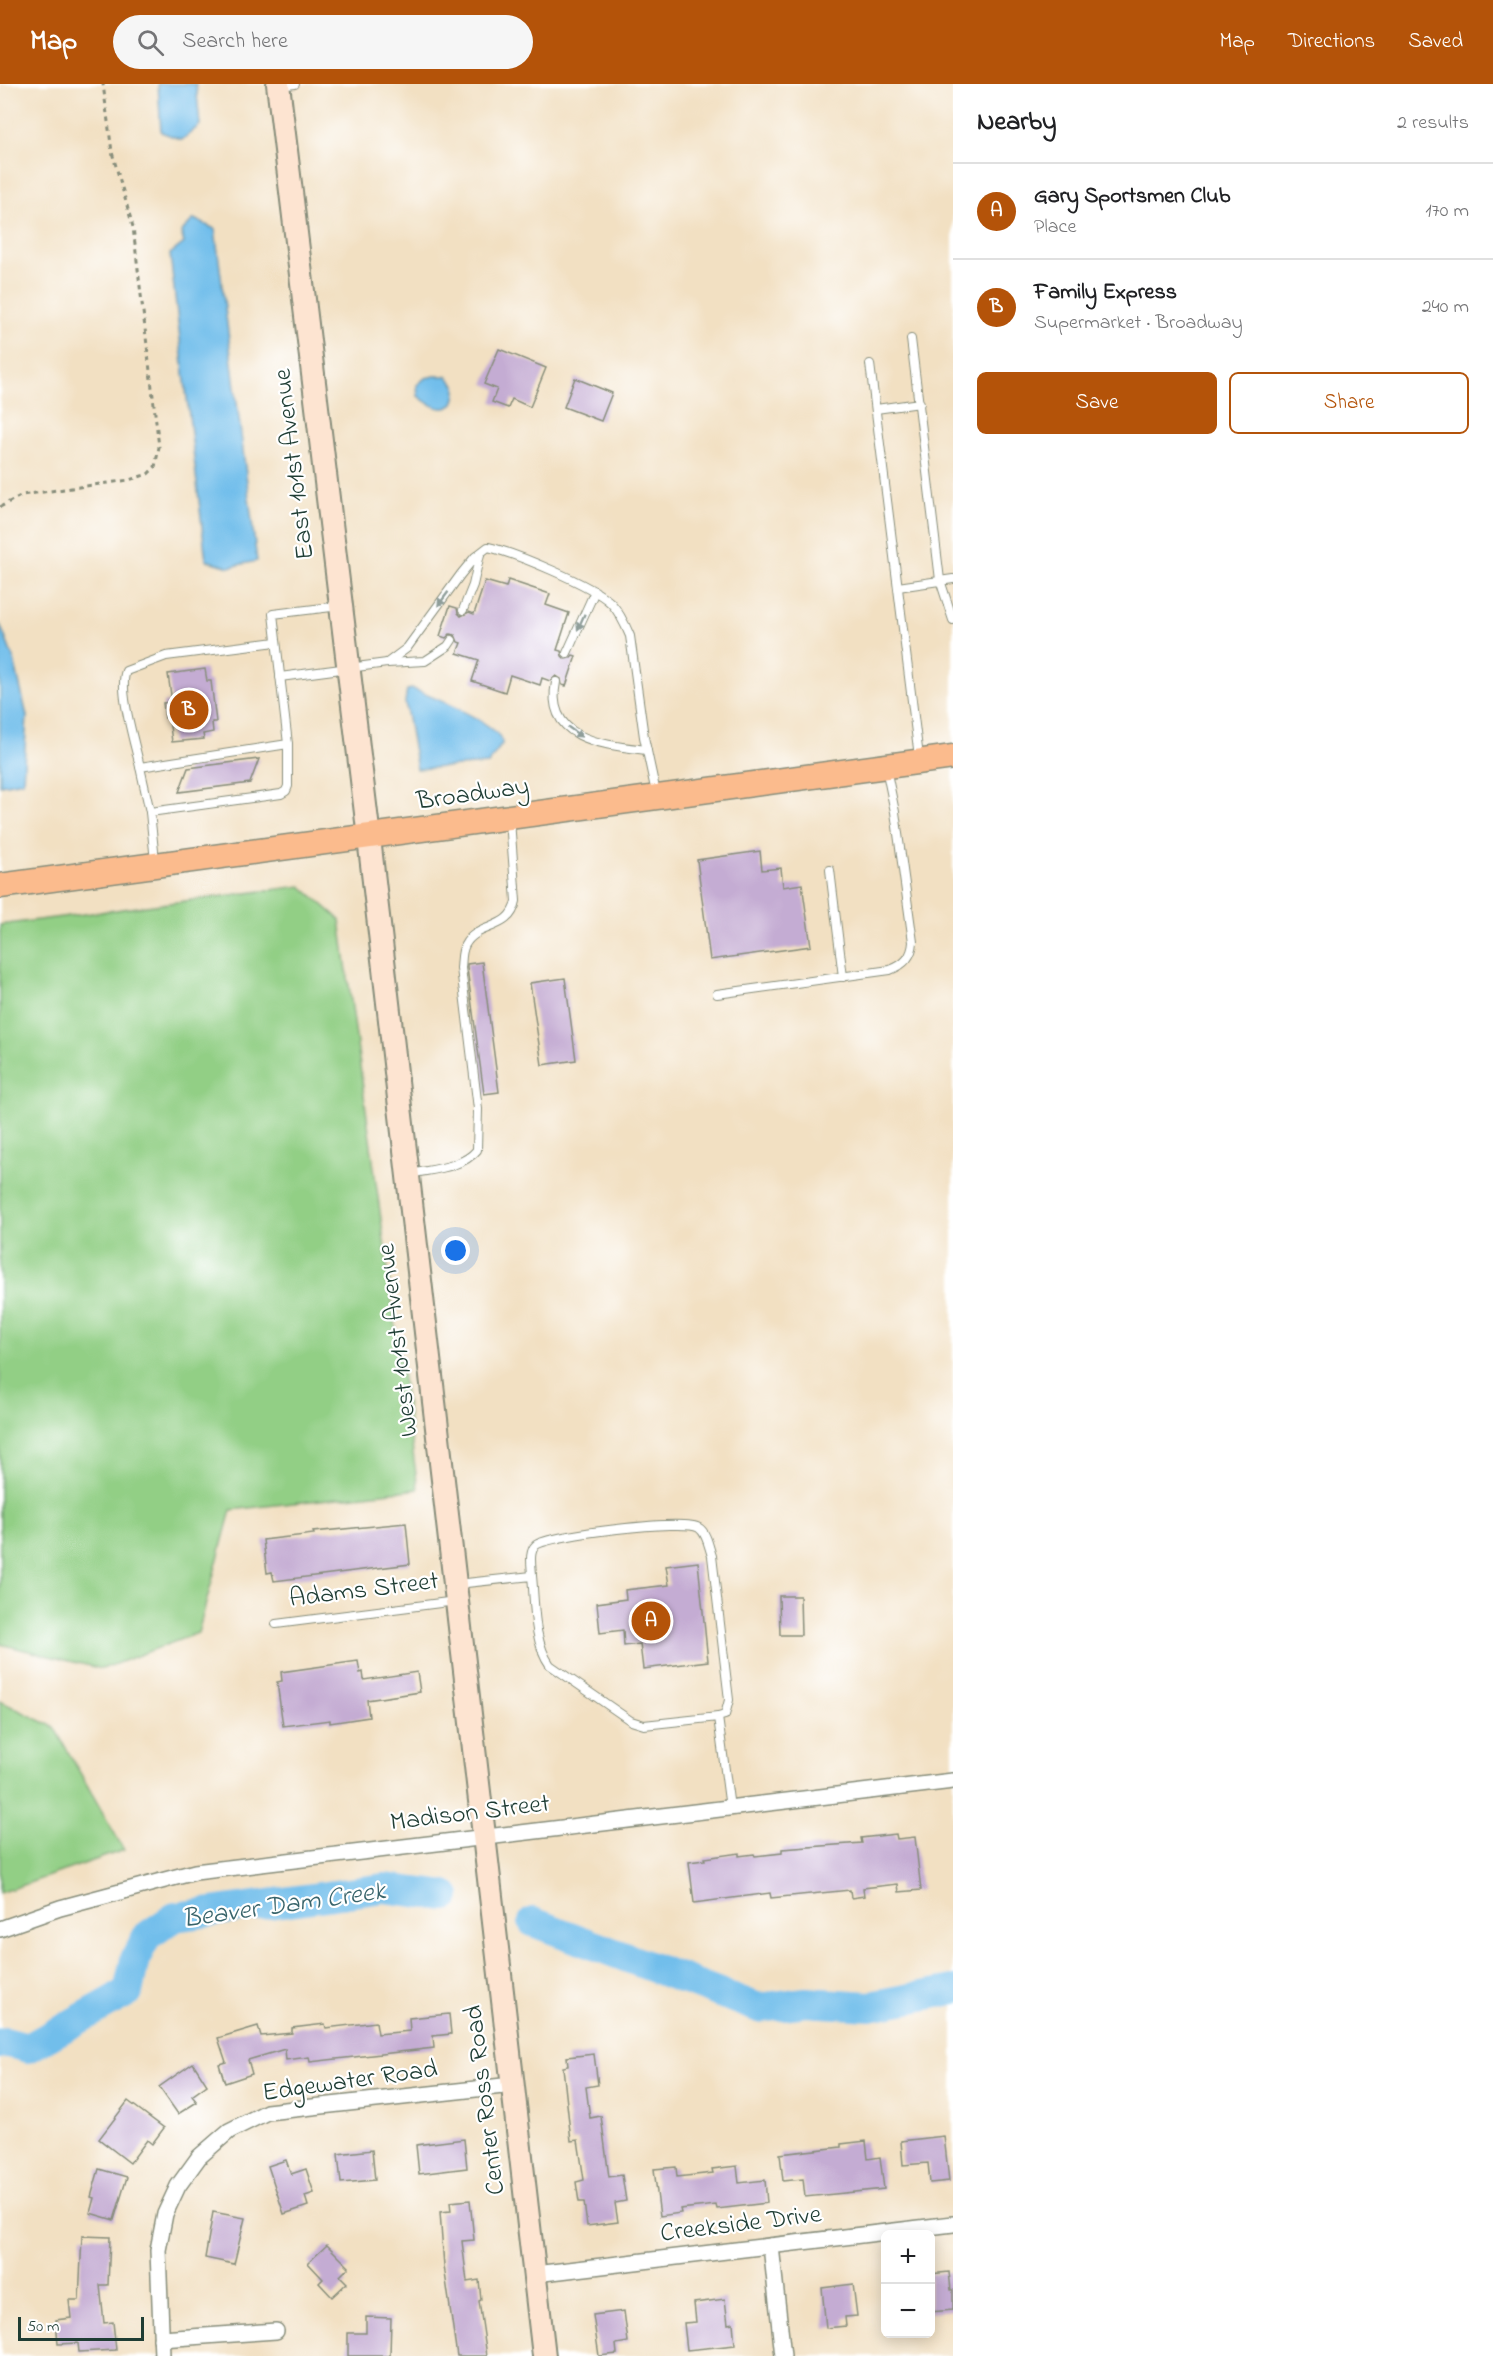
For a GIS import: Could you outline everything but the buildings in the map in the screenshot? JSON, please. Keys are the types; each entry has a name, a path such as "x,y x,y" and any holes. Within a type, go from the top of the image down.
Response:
{"main road":[{"name":"Broadway","path":"0,886 369,838 953,757"}],"street":[{"name":"East 101st Avenue","path":"284,85 369,838"},
{"name":"West 101st Avenue","path":"369,838 484,1837"},
{"name":"Madison Street","path":"0,1929 60,1908 195,1872 953,1781"},
{"name":"Center Ross Road","path":"484,1837 544,2356"},
{"name":"Edgewater Road","path":"162,2356 158,2250 165,2214 178,2186 199,2157 229,2131 267,2112 512,2085"},
{"name":"Creekside Drive","path":"535,2274 953,2224"},
{"path":"771,2246 783,2356"},
{"path":"161,2339 276,2331"}],"lane":[{"path":"911,339 940,580 953,619"},
{"path":"870,364 919,762"},
{"path":"876,409 920,403"},
{"path":"387,663 406,648 461,574 488,547 508,551 595,591 611,603 624,621 630,636 647,750 657,798"},
{"path":"464,610 480,554"},
{"path":"898,587 953,579"},
{"path":"567,653 595,591"},
{"path":"150,813 281,794 286,791 288,744 273,614 341,606"},
{"path":"280,677 387,663 425,661 448,646 452,639"},
{"path":"156,866 150,813 129,722 123,679 126,670 166,656 276,642"},
{"path":"556,682 553,695 556,709 564,723 579,737 595,742 647,750"},
{"path":"140,766 288,744"},
{"path":"717,994 890,970 899,967 909,958 912,951 898,832 885,766"},
{"path":"408,1174 456,1164 470,1158 477,1150 478,1109 460,968 464,947 471,936 507,919 514,912 516,901 510,818"},
{"path":"830,870 843,976"},
{"path":"666,1524 687,1524 699,1528 705,1535 712,1556 729,1700 725,1715 718,1717 644,1725 619,1714 550,1665 544,1657 540,1644 532,1576 531,1552 535,1546 563,1537 666,1524"},
{"name":"Adams Street","path":"276,1624 457,1592 532,1576"},
{"path":"718,1717 730,1808"}],"path":[{"path":"0,507 22,495 129,480 148,474 155,467 159,447 133,227 112,152 103,84"}],"green space":[{"path":"301,886 340,920 418,1489 231,1510 198,1633 102,1669 0,1644 0,925"},
{"path":"0,1701 54,1727 124,1850 0,1893"}],"water":[{"path":"158,84 196,84 200,125 182,140 161,132"},
{"path":"194,219 215,229 257,561 229,567 206,560 170,254 184,243 181,232"},
{"path":"447,376 456,386 453,403 449,407 438,408 418,396 417,385 425,378"},
{"path":"0,624 14,660 27,716 23,781 0,785"},
{"path":"413,689 465,712 491,728 499,736 502,744 488,764 417,769 405,702 407,690"}],"waterway":[{"name":"Beaver Dam Creek","path":"0,2044 5,2042 28,2048 128,1992 135,1959 147,1936 175,1917 384,1888 446,1896"},
{"name":"Beaver Dam Creek","path":"533,1922 759,2008 806,2002 870,2006 953,1990"}],"place":[{"name":"Family Express","path":"189,710"},
{"name":"Gary Sportsmen Club","path":"651,1621"}]}
